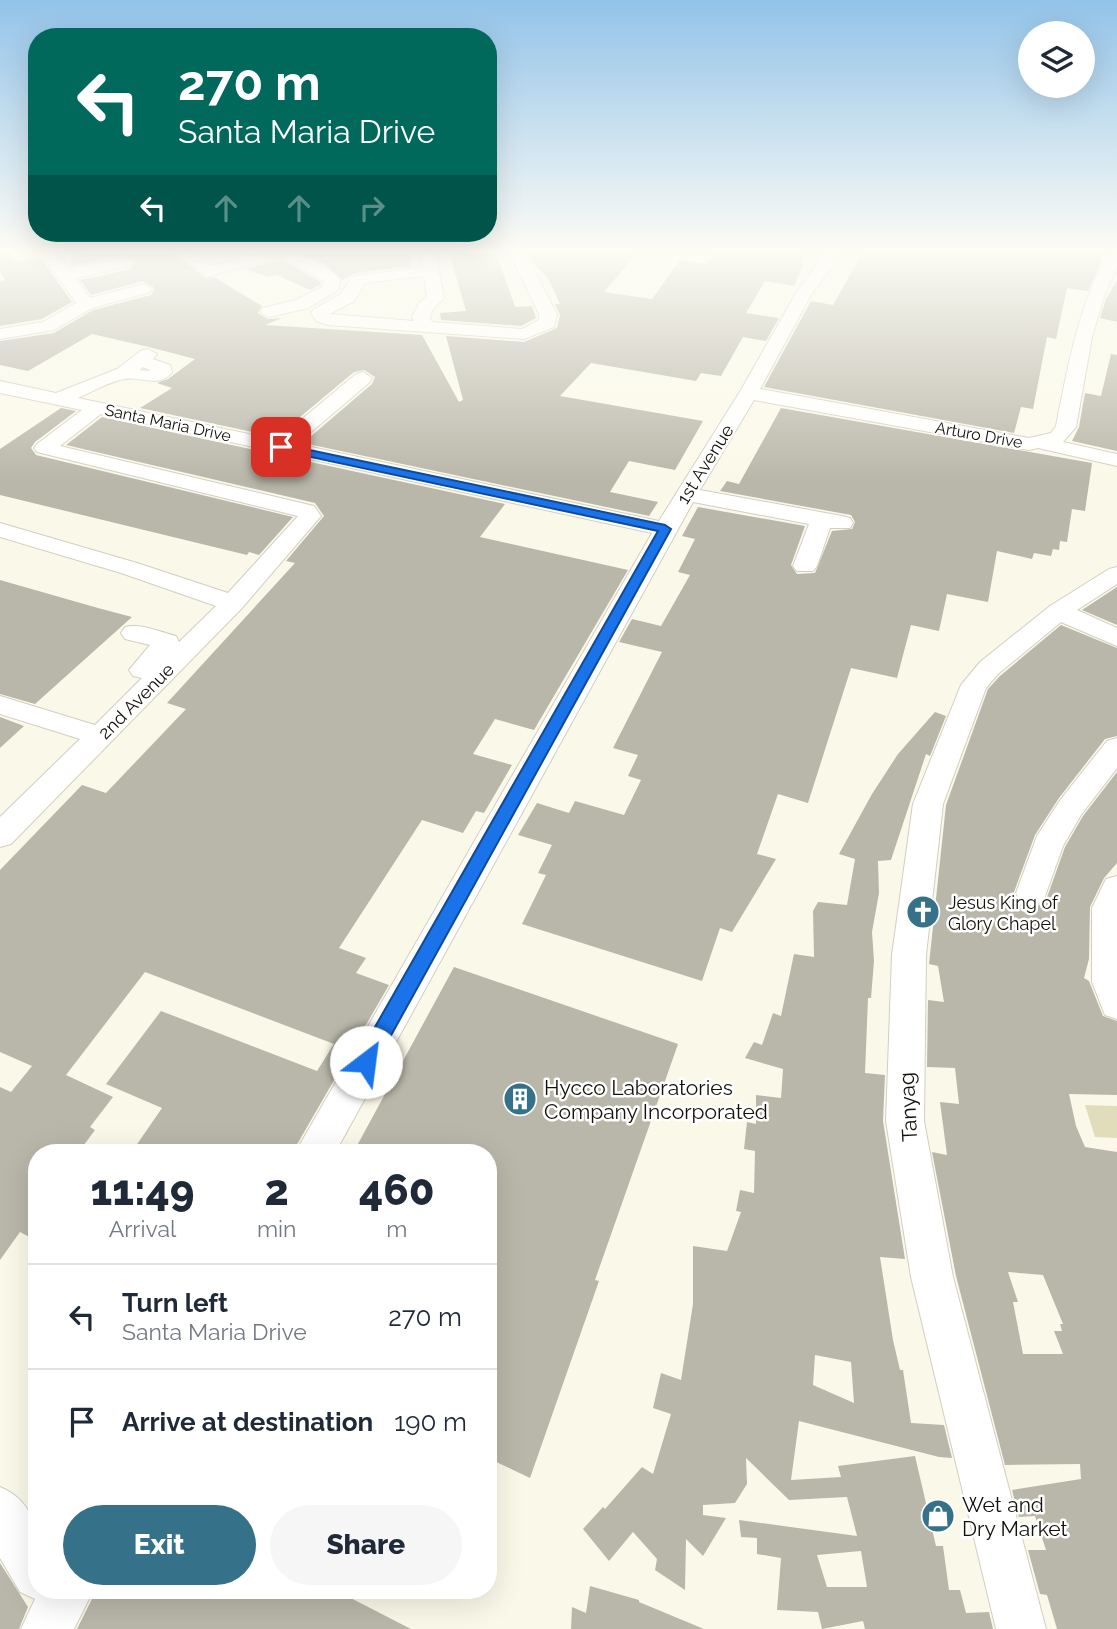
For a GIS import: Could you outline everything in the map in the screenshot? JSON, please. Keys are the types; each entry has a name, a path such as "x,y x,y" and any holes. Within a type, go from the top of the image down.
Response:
{"street":[{"path":"439,328 524,334 541,328"},
{"name":"1st Avenue","path":"319,1144 665,529 784,328"},
{"name":"Arturo Drive","path":"748,393 1029,444 1042,443 1058,437 1066,427 1088,328"},
{"path":"58,400 124,373 144,357"},
{"path":"281,447 363,378"},
{"name":"Santa Maria Drive","path":"0,387 665,529"},
{"name":"2nd Avenue","path":"0,836 233,603 270,564 310,513 44,448 97,408"},
{"path":"1042,443 1117,460"},
{"path":"686,495 832,522 805,566"},
{"path":"0,530 129,568 233,603"},
{"name":"Tanyag","path":"1021,1629 932,1277 905,1121 909,955 928,804 974,685 989,668 1055,614 1117,574"},
{"path":"1055,614 1117,638"},
{"path":"103,705 125,687 166,644 164,639 134,633"},
{"path":"0,705 100,736"},
{"path":"1032,893 1048,844 1072,807 1117,748"},
{"path":"1117,888 1108,908 1109,982 1117,1004"},
{"path":"0,1511 28,1559"}],"shaded area":[{"path":"1085,1105 1117,1106 1117,1138 1095,1137"}],"building":[{"path":"62,328 312,328 422,335 459,402 463,400 446,336 524,342 557,328 773,328 766,341 743,337 721,376 701,373 696,381 591,363 560,396 703,421 675,470 629,461 610,492 658,502 649,516 303,443 372,384 375,377 364,370 354,372 276,437 140,408 172,388 157,383 168,379 195,359 149,347 92,334 28,371 0,365 0,341 54,333"},
{"path":"796,328 1058,328 1056,339 1047,337 1033,409 1021,407 1014,433 764,387"},
{"path":"1111,354 1117,355 1117,451 1072,441 1079,427 1085,393 1101,396"},
{"path":"61,408 76,411 35,442 31,448 36,455 293,517 259,555 249,552 247,555 0,495 0,449"},
{"path":"781,408 1092,463 1085,511 1072,509 1067,542 1060,541 1059,550 1053,549 1051,556 1034,553 1032,559 997,551 988,602 947,594 939,631 911,625 897,678 851,668 808,803 778,794 757,854 776,859 732,932 720,928 702,981 522,924 546,875 538,873 552,845 518,835 537,803 569,813 575,801 624,815 641,780 628,776 638,755 613,748 662,652 619,642 632,619 661,626 690,575 678,572 695,539 682,536 698,507 805,526 791,565 797,574 815,573 832,531 852,529 855,522 851,515 720,491 727,481 739,484"},
{"path":"102,417 505,504 480,537 628,570 534,730 495,719 473,754 512,765 484,813 476,811 463,833 422,820 339,948 366,958 356,973 389,985 297,1144 137,1144 162,1108 106,1084 161,1011 317,1071 334,1044 145,972 66,1075 113,1097 90,1127 95,1130 85,1144 28,1144 28,1236 20,1232 0,1260 0,1087 11,1092 32,1066 0,1052 0,870 82,785 106,793 186,709 167,703 295,563 286,561 324,516 315,503 66,445"},
{"path":"0,580 132,617 35,704 0,694"},
{"path":"1117,587 1117,625 1082,610"},
{"path":"1061,625 1117,648 1117,736 1105,739 1059,798 1035,835 1014,892 1019,903 1031,908 1045,903 1065,847 1083,816 1117,772 1117,863 1104,878 1090,907 1089,959 1084,978 1089,981 1103,1016 1117,1021 1117,1095 1069,1094 1076,1126 1085,1147 1117,1152 1117,1629 1057,1629 1047,1595 1040,1594 1028,1550 1046,1550 1035,1516 1019,1517 1012,1490 1081,1479 1080,1464 1005,1465 956,1276 932,1152 947,1155 940,1102 959,1104 955,1068 927,1067 928,1000 944,1002 938,966 929,964 946,805 988,689","holes":["1008,1272 1043,1275 1063,1324 1060,1324 1062,1331 1054,1331 1063,1354 1023,1354 1013,1302 1018,1302"]},
{"path":"935,712 946,716 930,756 926,754 891,860 878,861 879,893 872,932 874,961 871,998 868,998 865,1073 885,1075 883,1121 905,1259 880,1257 893,1340 900,1370 903,1370 911,1423 944,1425 952,1458 799,1421 791,1480 841,1477 838,1466 915,1456 936,1546 943,1546 949,1590 960,1590 966,1613 989,1612 993,1629 865,1629 863,1621 822,1629 818,1612 777,1610 781,1558 757,1554 757,1538 741,1537 739,1520 857,1536 847,1497 789,1500 746,1458 747,1484 735,1503 703,1505 703,1515 726,1518 703,1556 686,1539 685,1590 655,1570 657,1559 633,1532 609,1561 583,1529 603,1507 605,1509 642,1467 653,1474 671,1414 653,1408 661,1373 681,1380 693,1304 693,1246 727,1251 741,1212 736,1211 740,1190 754,1193 755,1151 744,1149 747,1122 756,1124 756,1095 781,1098 783,1069 745,1058 754,1042 762,1045 773,1013 781,1016 794,954 814,957 813,911 818,902 847,905 855,859 839,854 898,754","holes":["815,1355 851,1362 854,1403 813,1385","861,1551 867,1587 827,1587 817,1555"]},
{"path":"0,717 24,726 0,748"},
{"name":"Hycco Laboratories Company Incorporated","path":"454,967 678,1044 595,1280 599,1281 530,1478 497,1462 497,1144 358,1144"},
{"path":"0,1563 28,1607 19,1629 0,1629"},
{"path":"590,1586 639,1600 704,1629 571,1629 572,1607 586,1613"},
{"path":"92,1599 353,1599 411,1629 77,1629"}],"place":[{"name":"Jesus King of Glory Chapel","path":"923,912"},
{"name":"Hycco Laboratories Company Incorporated","path":"520,1099"},
{"name":"Wet and Dry Market","path":"938,1516"}],"route":[{"path":"281,447 665,529 366,1062"}]}
